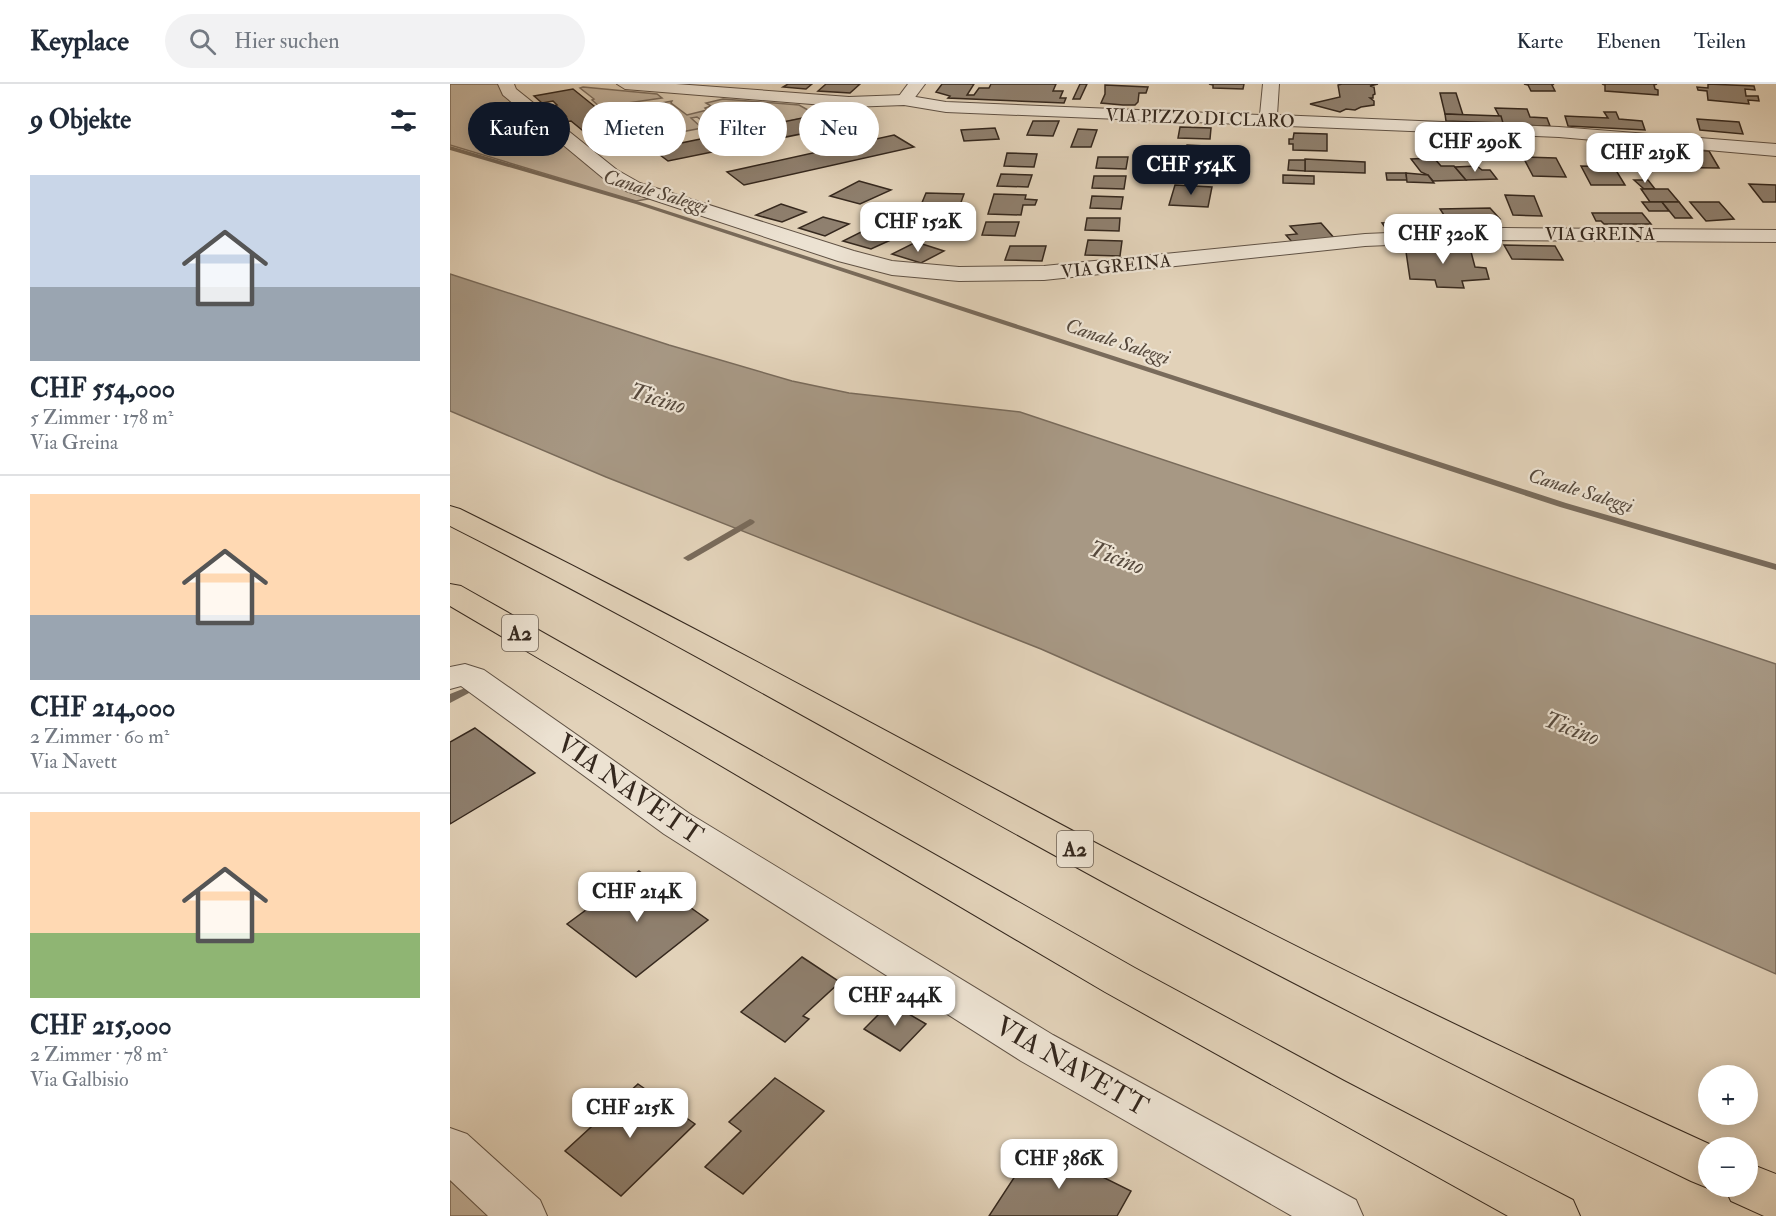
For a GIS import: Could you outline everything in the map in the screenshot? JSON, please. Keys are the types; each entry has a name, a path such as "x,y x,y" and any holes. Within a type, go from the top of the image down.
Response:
{"highway":[{"name":"A2","path":"450,515 571,575 1268,951 1444,1040 1698,1161"},
{"name":"A2","path":"450,593 1131,986 1328,1095 1555,1216"},
{"path":"1758,1190 1776,1198"}],"street":[{"name":"VIA GREINA","path":"506,84 509,91 610,174 633,187 846,256 904,270 969,274 1032,274 1320,244 1493,234 1776,236"},
{"name":"VIA PIZZO DI CLARO","path":"625,84 849,102 904,100 946,107 1559,132 1776,150"},
{"path":"904,100 917,84"},
{"path":"1268,121 1271,84"},
{"name":"VIA NAVETT","path":"450,678 465,675 472,678 677,824 1037,1048 1338,1216"},
{"path":"450,1149 522,1216"}],"shaded area":[{"path":"450,84 506,84 527,102 468,102 468,150 450,145"},
{"path":"580,88 657,94 662,98 634,102 594,102 592,100 594,99"},
{"path":"723,99 761,102 710,102"},
{"path":"787,104 799,105 799,119 787,121"},
{"path":"698,112 698,118 691,118 698,124 698,129 686,131 687,115"},
{"path":"570,139 582,150 582,156 589,156 610,174 660,197 636,201 487,156 570,156"},
{"path":"450,1149 522,1216 450,1216"}],"water":[{"name":"Ticino","path":"450,274 669,345 792,381 849,393 1020,412 1776,664 1776,974 1041,649 606,477 450,411"}],"building":[{"path":"788,84 812,84 806,89 783,87"},
{"path":"826,84 860,84 850,93 818,91"},
{"path":"942,84 974,84 967,95 974,95 979,88 989,88 991,84 1056,84 1053,91 1063,91 1060,98 1066,98 1064,103 948,98 950,96 936,92"},
{"path":"1080,84 1087,84 1080,99 1073,99"},
{"path":"1209,84 1244,84 1243,89 1213,88 1213,85"},
{"path":"1378,84 1370,86 1374,87 1375,94 1373,98 1370,98 1374,101 1374,105 1340,112 1310,104 1340,97 1338,85"},
{"path":"1524,84 1554,84 1552,85 1555,91 1531,91 1528,85"},
{"path":"1602,84 1657,84 1654,85 1658,90 1658,95 1605,91 1605,85"},
{"path":"1708,84 1754,86 1755,90 1745,89 1746,96 1758,96 1759,101 1748,100 1749,104 1708,100 1707,91 1698,90 1697,87 1708,88"},
{"path":"1105,85 1148,87 1146,93 1139,93 1138,102 1135,105 1123,105 1101,103 1105,94"},
{"path":"573,89 589,102 582,102 582,130 570,121 570,102 541,102 534,96"},
{"path":"1440,93 1456,93 1463,115 1445,114"},
{"path":"1495,108 1527,109 1530,117 1547,118 1550,126 1504,125"},
{"path":"1604,112 1616,112 1619,119 1642,121 1645,130 1568,126 1565,116 1608,118"},
{"path":"1445,114 1501,116 1503,123 1446,121"},
{"path":"799,119 799,134 787,137 787,121"},
{"path":"1697,119 1739,122 1743,134 1700,130"},
{"path":"1033,121 1059,121 1053,136 1027,135"},
{"path":"1180,127 1211,128 1210,139 1178,138"},
{"path":"995,128 999,139 964,141 961,130"},
{"path":"1078,129 1097,130 1091,147 1071,147"},
{"path":"1294,133 1327,134 1327,151 1293,150 1293,144 1289,144 1289,139 1293,139"},
{"path":"894,135 914,147 879,155 879,138"},
{"path":"698,140 698,155 668,161 661,156 686,156 686,142"},
{"path":"1617,144 1709,151 1719,168 1632,167"},
{"path":"1187,145 1205,146 1204,152 1217,153 1215,166 1203,165 1201,177 1179,176 1181,164 1176,164 1178,152 1186,152"},
{"path":"1007,153 1037,154 1034,167 1004,166"},
{"path":"799,156 874,156 744,185 727,172"},
{"path":"1098,157 1128,157 1126,169 1096,168"},
{"path":"1523,157 1556,158 1566,177 1533,176"},
{"path":"1434,158 1441,166 1454,166 1466,180 1433,181 1421,172 1411,159"},
{"path":"1305,159 1365,162 1365,173 1305,171"},
{"path":"1289,160 1305,160 1305,171 1288,170"},
{"path":"1477,166 1482,170 1490,170 1497,179 1466,180 1455,167"},
{"path":"1581,166 1614,167 1625,185 1591,185"},
{"path":"1386,173 1406,173 1407,180 1387,180"},
{"path":"1406,173 1428,175 1434,183 1407,182"},
{"path":"1001,174 1032,175 1028,187 997,186"},
{"path":"1283,175 1314,176 1314,184 1283,183"},
{"path":"1094,176 1126,176 1124,189 1092,188"},
{"path":"1634,180 1648,180 1655,189 1644,189"},
{"path":"859,181 891,190 860,204 830,196"},
{"path":"1749,184 1776,185 1776,202 1763,202"},
{"path":"1175,185 1212,187 1208,207 1169,205"},
{"path":"1641,189 1668,189 1679,202 1650,202"},
{"path":"926,193 964,194 951,230 911,229 916,216 912,216 917,205 921,205"},
{"path":"994,194 1026,195 1025,199 1037,200 1035,205 1023,205 1021,215 988,214"},
{"path":"1505,195 1534,196 1542,216 1513,215"},
{"path":"1092,196 1123,197 1121,209 1090,208"},
{"path":"1642,202 1662,202 1669,211 1649,211"},
{"path":"1662,202 1679,202 1692,218 1675,218"},
{"path":"1690,202 1719,202 1734,219 1706,221"},
{"path":"781,204 806,212 782,222 756,215"},
{"path":"1490,208 1500,219 1493,220 1501,230 1448,233 1436,215 1444,215 1440,209"},
{"path":"1592,213 1642,213 1651,224 1604,224 1596,221"},
{"path":"823,217 849,224 825,236 799,228"},
{"path":"1087,218 1120,218 1119,231 1085,230"},
{"path":"1431,220 1442,232 1391,236 1382,223"},
{"path":"986,222 1019,222 1015,236 982,235"},
{"path":"1321,223 1335,239 1293,243 1286,235 1297,234 1290,226"},
{"path":"867,229 895,238 871,249 843,241"},
{"path":"1088,240 1122,241 1120,256 1085,255"},
{"path":"916,242 944,251 921,263 892,254"},
{"path":"1405,245 1470,248 1475,267 1486,268 1489,279 1462,281 1464,288 1437,287 1435,280 1410,279"},
{"path":"1504,245 1555,246 1563,260 1512,259"},
{"path":"1010,246 1046,246 1042,261 1005,260"},
{"path":"475,728 535,773 450,824 450,742"},
{"path":"639,871 708,920 636,977 567,924"},
{"path":"802,957 840,982 803,1016 809,1019 785,1042 741,1012"},
{"path":"890,1003 926,1024 900,1051 864,1029"},
{"path":"775,1078 824,1111 743,1194 705,1167 741,1131 729,1122"},
{"path":"638,1084 695,1124 621,1196 565,1151"},
{"path":"1036,1144 1131,1191 1117,1216 989,1216"}],"waterway":[{"name":"Canale Saleggi","path":"450,148 638,203 1563,505 1776,567"},
{"path":"688,558 750,522"},
{"path":"450,699 465,691"}]}
